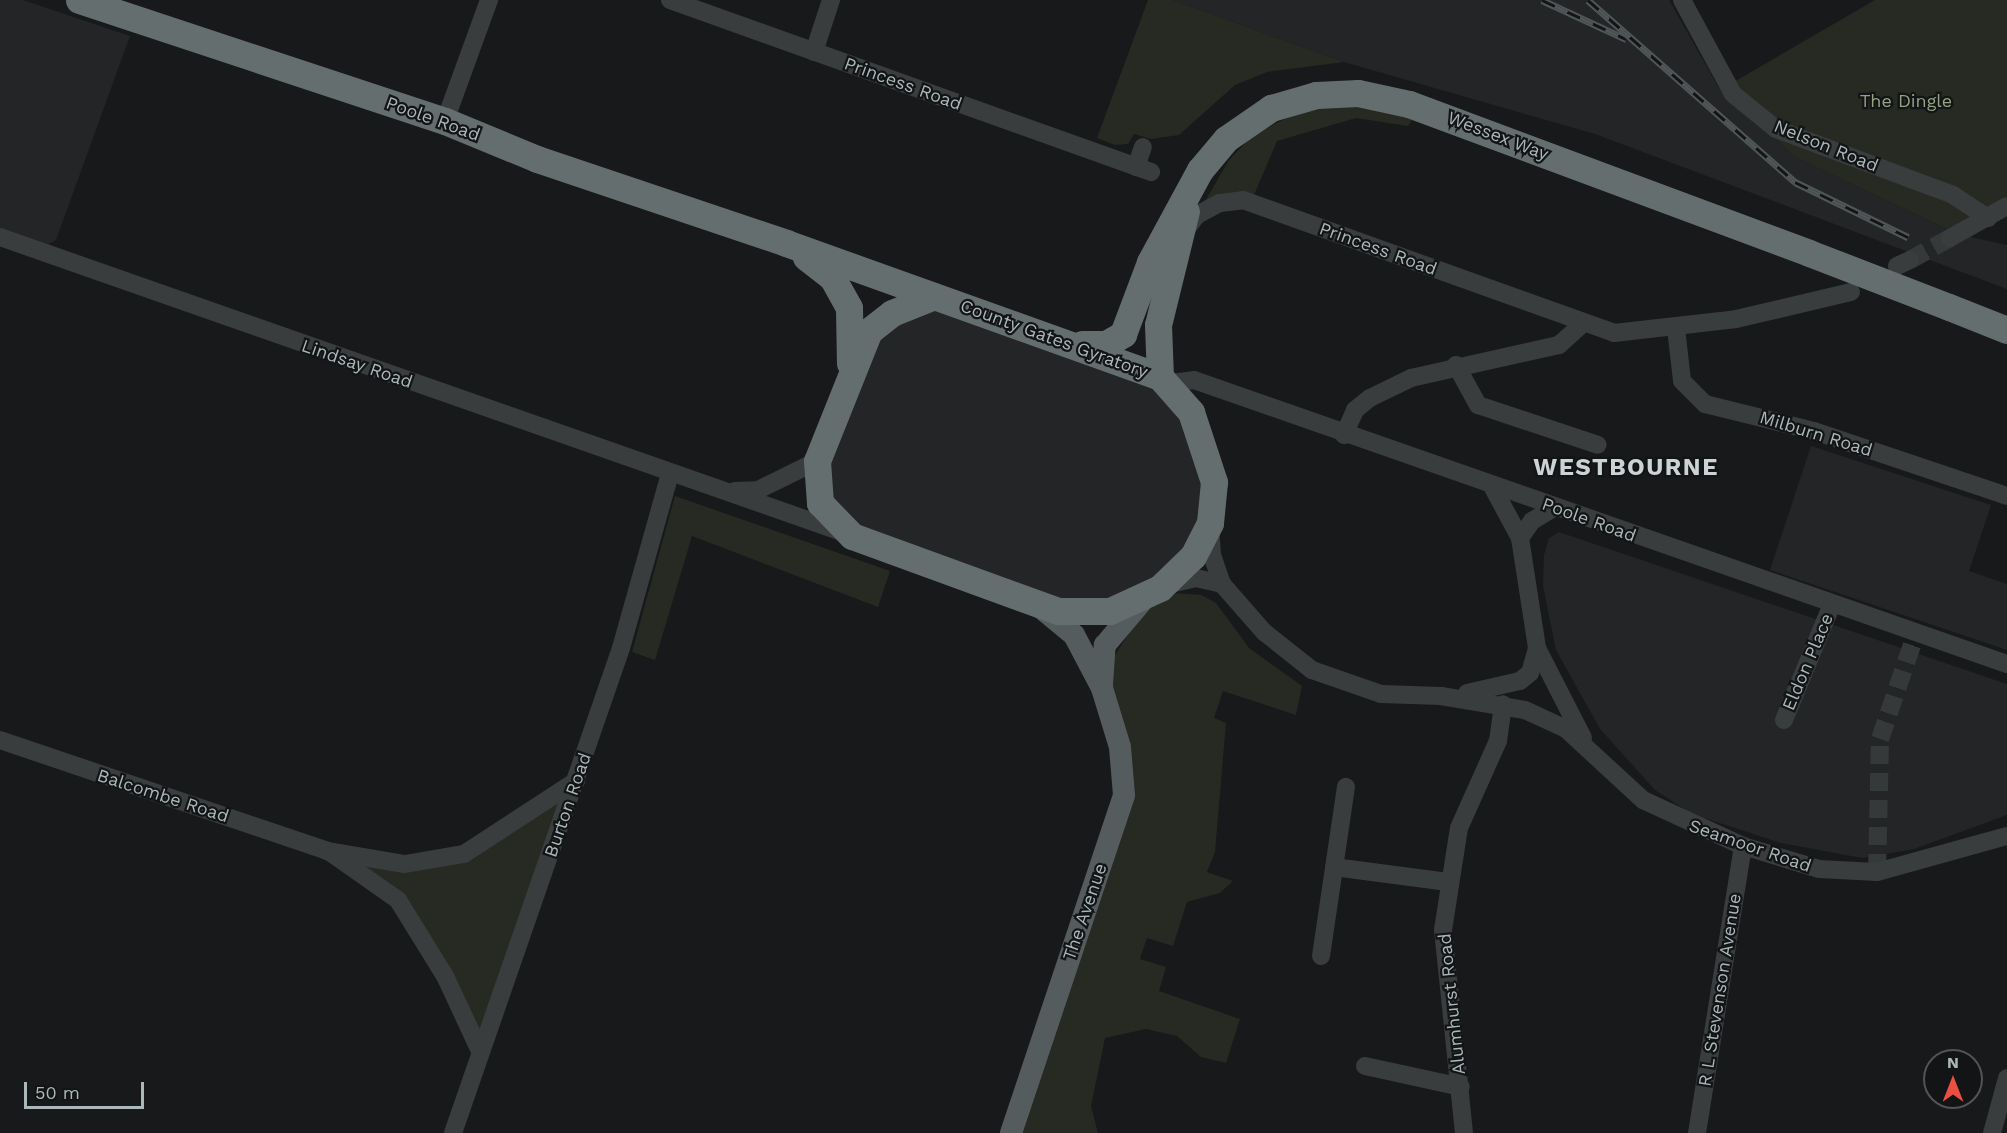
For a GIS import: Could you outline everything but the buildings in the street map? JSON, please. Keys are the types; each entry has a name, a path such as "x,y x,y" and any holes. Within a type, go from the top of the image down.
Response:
{"highway":[{"name":"Poole Road","path":"79,0 445,121 537,159 786,243 934,296"},
{"name":"Wessex Way","path":"1165,380 1158,325 1183,233 1188,192 1212,154 1255,116 1293,100 1358,93 1472,125 2007,330"},
{"path":"1064,341 1094,346 1120,338 1139,292 1188,192"},
{"name":"Poole Road","path":"786,243 824,269 849,308 848,379"},
{"name":"County Gates Gyratory","path":"934,296 1064,341 1165,380 1191,412 1209,459 1214,482 1210,523 1193,556 1152,594 1095,614 1038,606 852,536 820,503 817,461 848,379 879,321 934,296"}],"main road":[{"name":"The Avenue","path":"1102,688 1105,645 1152,594"},
{"name":"The Avenue","path":"1011,1133 1124,795 1120,747 1102,688 1074,634 1038,606"}],"street":[{"path":"445,121 489,0"},
{"name":"Princess Road","path":"670,0 696,5 814,52 1144,170 1143,147"},
{"path":"814,52 831,0"},
{"name":"Nelson Road","path":"1682,0 1733,94 1776,129 1953,195 1988,218"},
{"name":"Princess Road","path":"1183,233 1197,215 1220,203 1243,200 1581,325 1632,334 1676,328 1851,292"},
{"path":"1950,238 2007,206"},
{"name":"Lindsay Road","path":"0,237 852,536"},
{"path":"1344,435 1355,410 1370,398 1456,365 1559,345 1581,325"},
{"name":"Milburn Road","path":"1676,328 1682,381 1705,404 1814,431 2007,496"},
{"path":"1456,365 1478,405 1598,445"},
{"name":"Poole Road","path":"1165,380 1194,380 1344,435 2007,664"},
{"name":"Lindsay Road","path":"715,489 758,490 817,461"},
{"name":"Burton Road","path":"453,1133 479,1049 576,781 621,648 670,474"},
{"name":"Seamoor Road","path":"1492,486 1520,538 1537,648 1588,747"},
{"path":"1520,538 1532,521 1554,508"},
{"name":"Seamoor Road","path":"1210,523 1212,555 1222,584 1264,632 1312,670 1381,694 1441,696 1503,704 1544,718 1588,747 1643,800 1743,846 1819,869 1877,872 2007,836"},
{"path":"1152,594 1188,578 1222,584"},
{"name":"Eldon Place","path":"1784,720 1832,604"},
{"name":"Seamoor Road","path":"1441,696 1508,688 1530,673 1537,648"},
{"name":"Alumhurst Road","path":"1464,1133 1443,930 1448,882 1466,807 1498,741 1503,704"},
{"name":"Balcombe Road","path":"0,740 327,851 405,864 464,855 576,781"},
{"path":"1321,956 1346,787"},
{"name":"R L Stevenson Avenue","path":"1697,1133 1743,846"},
{"name":"Balcombe Road","path":"327,851 398,900 446,976 479,1049"},
{"path":"1334,867 1448,882"},
{"path":"1365,1066 1461,1087"},
{"path":"1992,1133 2007,1078"}],"shaded area":[{"path":"0,0 23,0 130,36 56,240 43,247 0,232"},
{"path":"1173,0 1669,0 1720,90 1795,157 1957,234 2007,245 2007,289 1595,134 1344,62"},
{"path":"934,296 1160,377 1209,459 1193,556 1095,614 852,536 820,503 848,379 869,331"},
{"path":"1811,446 1991,505 1969,571 2007,584 2007,650 1770,570"},
{"path":"1559,532 2007,684 2007,815 1914,849 1862,858 1781,843 1692,814 1655,790 1600,729 1556,650 1543,586 1544,555 1549,538"}],"green space":[{"path":"1148,0 1173,0 1344,62 1267,72 1235,85 1179,135 1151,139 1134,134 1128,144 1115,145 1097,138"},
{"name":"The Dingle","path":"1875,0 2007,0 2007,206 1957,234 1795,157 1720,90"},
{"path":"1356,105 1416,114 1408,126 1356,118 1277,141 1254,195 1204,203 1229,160 1254,134 1312,106"},
{"path":"675,496 890,571 878,607 692,536 655,660 632,652"},
{"path":"1172,593 1201,595 1216,603 1249,648 1302,686 1296,715 1223,691 1214,718 1226,723 1215,852 1207,872 1233,881 1220,893 1187,902 1173,946 1147,938 1140,959 1166,967 1159,991 1240,1019 1226,1063 1201,1057 1177,1036 1146,1029 1105,1038 1091,1106 1098,1133 1011,1133 1124,796 1112,712 1112,660 1146,606"},
{"path":"576,781 479,1049 398,900 332,852 405,864 464,854"}],"tunnel":[{"path":"1910,260 1950,238"},
{"path":"1877,872 1880,739 1916,633"}],"railway":[{"path":"1542,0 1626,39"},
{"path":"1588,0 1795,182 1908,237"}],"district":[{"name":"WESTBOURNE","path":"1626,468"}]}
